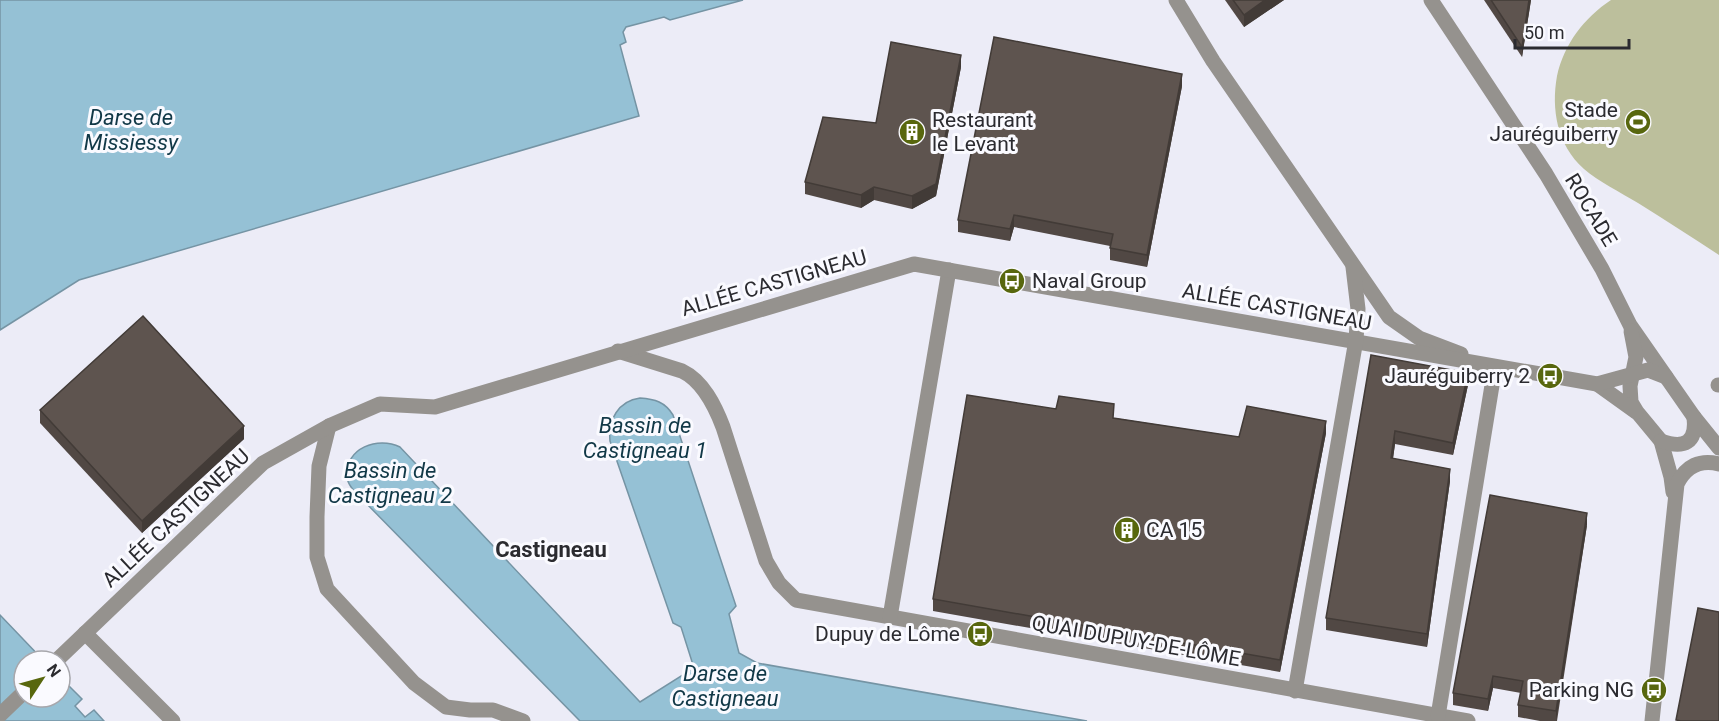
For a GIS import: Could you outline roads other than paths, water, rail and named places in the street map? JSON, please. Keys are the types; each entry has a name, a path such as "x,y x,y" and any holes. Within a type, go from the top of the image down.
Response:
{"street":[{"path":"1176,0 1213,61 1389,316 1419,338 1495,367 1437,716"},
{"name":"ROCADE","path":"1431,0 1557,193 1602,269 1630,325"},
{"name":"ALLÉE CASTIGNEAU","path":"68,649 263,463 328,426 380,404 435,407 914,264 1597,384"},
{"path":"1295,691 1356,342 1358,309 1353,264"},
{"path":"890,618 949,270"},
{"path":"1630,325 1636,357 1630,394 1637,412"},
{"path":"1630,325 1694,417 1719,448"},
{"name":"QUAI DUPUY-DE-LÔME","path":"618,351 682,370 702,388 723,427 766,561 779,584 796,600 1468,721"},
{"path":"1597,384 1648,370 1666,377"},
{"path":"1597,384 1637,412 1660,441 1671,477 1674,499"},
{"path":"1660,441 1682,445 1689,441 1694,433 1694,417"},
{"path":"328,426 319,466 317,517 317,557 327,589 414,683 446,706 470,710 494,710 523,721"},
{"path":"1653,719 1677,484 1682,474 1690,467 1709,462 1719,464"},
{"path":"85,633 173,721"},
{"path":"0,715 12,704"}],"water":[{"name":"Darse de Missiessy","path":"0,0 743,0 670,20 664,17 626,27 623,32 626,42 620,45 639,116 79,280 0,330"},
{"name":"Darse de Castigneau","path":"640,398 659,402 673,415 736,606 729,614 739,653 757,663 1087,721 580,721 358,495 347,479 351,458 365,447 382,443 400,447 640,702 694,668 681,627 673,623 610,441 613,419 620,407"},
{"path":"0,615 33,649 12,649 12,709 72,709 72,689 82,699 75,706 85,717 94,710 104,721 0,721"}],"place":[{"name":"Stade Jauréguiberry","path":"1638,122"},
{"name":"Restaurant le Levant","path":"912,132"},
{"name":"Naval Group","path":"1012,281"},
{"name":"Jauréguiberry 2","path":"1550,376"},
{"name":"CA 15","path":"1127,530"},
{"name":"Dupuy de Lôme","path":"980,634"},
{"name":"Parking NG","path":"1654,690"}],"district":[{"name":"Castigneau","path":"551,549"}],"water label":[{"name":"Bassin de Castigneau 1","path":"645,438"},
{"name":"Bassin de Castigneau 2","path":"390,482"}]}
